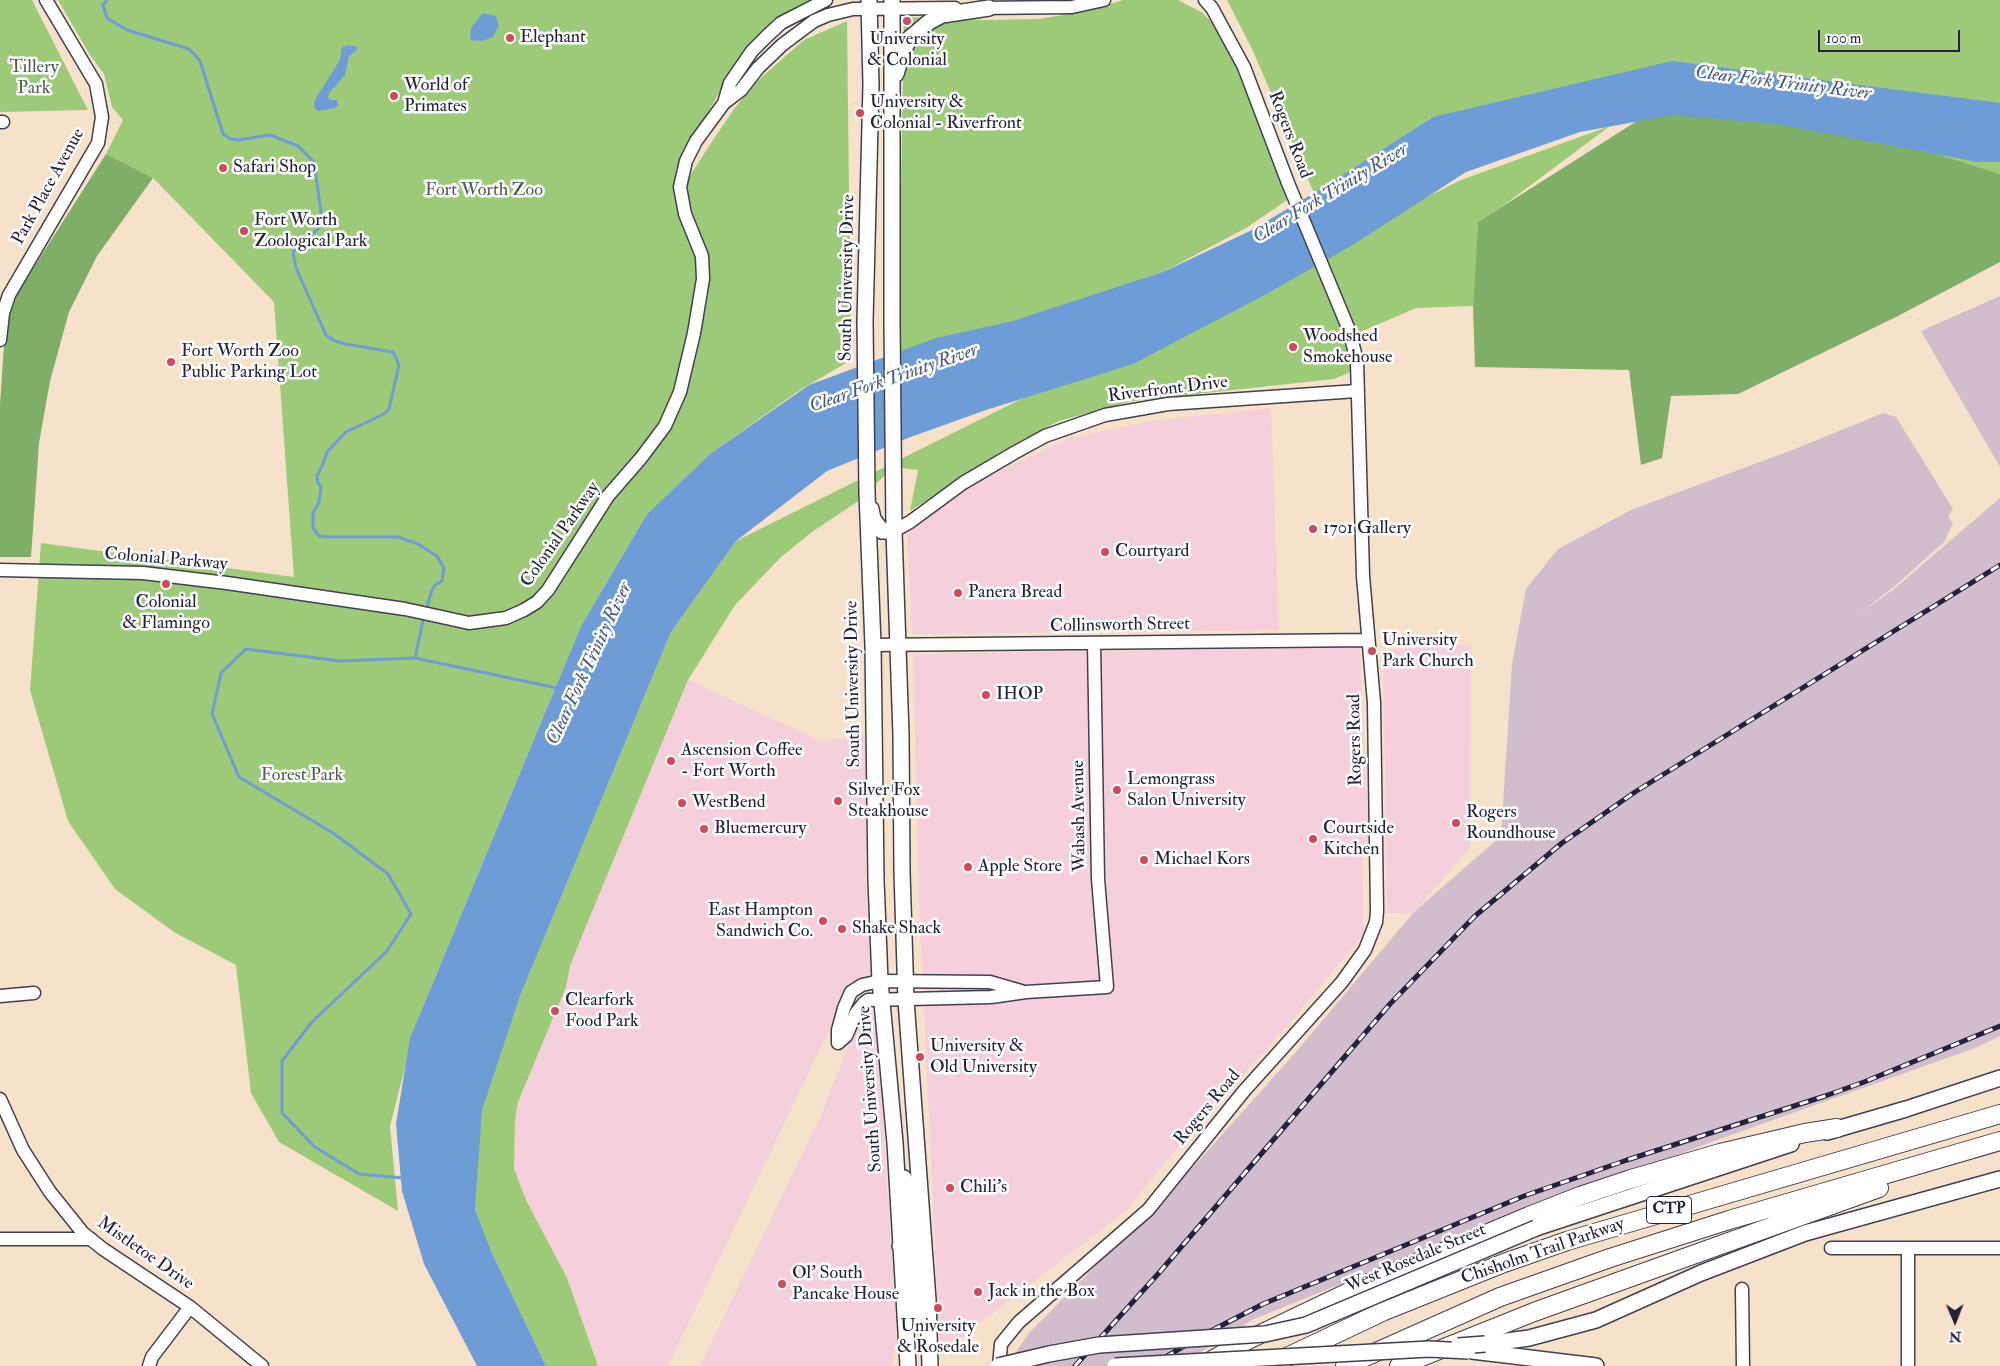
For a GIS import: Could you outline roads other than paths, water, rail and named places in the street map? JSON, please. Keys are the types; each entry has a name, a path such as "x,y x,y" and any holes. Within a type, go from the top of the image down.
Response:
{"highway":[{"name":"Chisholm Trail Parkway","path":"1268,1366 1382,1312 1549,1247 1641,1218 2000,1114"},
{"path":"1201,1366 1248,1340 1357,1288 1580,1196 1720,1153 1805,1133 1837,1128"},
{"name":"Chisholm Trail Parkway","path":"1345,1366 1476,1308 1610,1258 1729,1220 2000,1141"},
{"path":"1399,1366 1534,1312 1903,1180 1981,1147"}],"main road":[{"name":"South University Drive","path":"869,4 871,85 865,321 867,487 873,645 876,880 880,981 896,1164 908,1366"},
{"path":"892,4 893,467 902,872 906,1000 924,1245 930,1366"},
{"path":"891,92 903,51 910,38 919,29 942,15 989,8"},
{"path":"867,487 874,520 882,531 894,531"},
{"path":"1837,1128 1906,1109 2000,1078"},
{"name":"West Rosedale Street","path":"999,1366 1099,1345 1266,1334 1306,1325 1536,1228 1837,1128"},
{"path":"896,1164 904,1178 909,1202 911,1236 917,1245 924,1245"},
{"path":"1115,1366 1429,1349 1529,1338 1596,1320 1701,1273 1805,1233 2000,1180"},
{"path":"900,1246 910,1254 914,1262 922,1334 930,1340"},
{"path":"899,1366 903,1355 906,1324"},
{"path":"1429,1349 1468,1351 1596,1366"}],"street":[{"name":"Park Place Avenue","path":"0,340 3,313 8,295 98,143 102,117 96,84 46,0"},
{"name":"Colonial Parkway","path":"724,103 730,83 752,51 781,22 826,0"},
{"name":"Colonial Parkway","path":"0,570 143,573 227,583 405,609 458,622 479,623 506,618 537,602 548,590 608,496 641,458 665,426 680,392 694,334 703,279 702,256 681,201 682,173 696,142 724,103 741,90 758,68 782,45 806,26 828,15 844,10 869,4 989,8 1072,7 1104,0"},
{"name":"Rogers Road","path":"999,1366 1001,1344 1019,1322 1148,1210 1244,1091 1342,982 1365,950 1374,928 1377,911 1374,703 1363,576 1357,361 1349,330 1288,183 1240,57 1205,1"},
{"name":"Riverfront Drive","path":"894,531 910,522 963,483 1014,453 1046,436 1105,415 1168,404 1357,391"},
{"name":"Collinsworth Street","path":"873,645 1368,640"},
{"name":"Wabash Avenue","path":"1026,992 1107,987 1098,879 1094,643"},
{"path":"880,981 990,982 1026,992 991,997 868,1000 864,1002 856,1013 846,1036 838,1043 838,1030 851,992 862,986 880,981"},
{"path":"0,996 34,993"},
{"name":"Mistletoe Drive","path":"0,1099 24,1150 50,1192 65,1212 91,1239 190,1307 262,1366"},
{"path":"0,1239 91,1239"},
{"path":"1831,1248 2000,1248"},
{"path":"1908,1248 1908,1366"},
{"path":"1742,1289 1743,1366"},
{"path":"149,1366 152,1357 190,1307"}],"water":[{"path":"483,13 496,16 499,26 493,37 482,41 470,40 471,28"},
{"path":"349,45 357,47 357,50 349,56 345,75 328,97 330,100 337,100 338,105 335,108 319,111 315,109 316,98 340,60 342,47"},
{"name":"Clear Fork Trinity River","path":"1672,61 2000,103 2000,162 1978,162 1777,124 1673,115 1580,132 1466,172 1351,246 1261,297 1133,364 986,410 908,438 827,471 736,541 671,632 520,996 482,1110 475,1209 492,1253 546,1366 477,1366 424,1264 402,1191 396,1124 410,1038 581,626 647,514 710,454 809,385 936,338 1013,321 1163,272 1250,231 1314,193 1433,117"}],"waterway":[{"path":"107,0 103,5 107,18 127,30 189,49 195,55 200,61 223,134 231,139 239,140 270,135 298,146 314,162 321,212 320,227 293,252 296,268 326,335 335,341 345,344 393,352 399,365 389,409 384,414 346,432 327,452 317,476 321,487 319,502 313,513 313,528 319,536 328,537 398,537 418,544 437,556 444,568 442,581 435,585 432,590 426,610"},
{"name":"Clear Fork Trinity River","path":"424,616 415,658 557,688"},
{"path":"403,1178 359,1174 315,1147 282,1113 282,1061 311,1023 387,951 411,914 388,874 333,833 239,777 212,714 221,673 246,649 340,661 415,658"}],"railway":[{"path":"1075,1366 1158,1274 1390,1004 1475,916 1562,843 1635,792 2000,565"},
{"path":"1150,1366 1205,1334 1263,1304 1524,1196 1627,1160 1825,1096 2000,1026"}],"place":[{"name":"University & Colonial","path":"907,21"},
{"name":"Elephant","path":"510,38"},
{"name":"World of Primates","path":"394,96"},
{"name":"University & Colonial - Riverfront","path":"860,113"},
{"name":"Safari Shop","path":"223,168"},
{"name":"Fort Worth Zoological Park","path":"244,231"},
{"name":"Woodshed Smokehouse","path":"1293,347"},
{"name":"Fort Worth Zoo Public Parking Lot","path":"171,362"},
{"name":"1701 Gallery","path":"1313,529"},
{"name":"Courtyard","path":"1105,552"},
{"name":"Colonial & Flamingo","path":"166,584"},
{"name":"Panera Bread","path":"958,593"},
{"name":"University Park Church","path":"1372,651"},
{"name":"IHOP","path":"986,695"},
{"name":"Ascension Coffee - Fort Worth","path":"671,761"},
{"name":"Lemongrass Salon University","path":"1117,790"},
{"name":"Silver Fox Steakhouse","path":"838,801"},
{"name":"WestBend","path":"682,803"},
{"name":"Rogers Roundhouse","path":"1456,823"},
{"name":"Bluemercury","path":"704,829"},
{"name":"Courtside Kitchen","path":"1313,839"},
{"name":"Michael Kors","path":"1144,860"},
{"name":"Apple Store","path":"968,867"},
{"name":"East Hampton Sandwich Co.","path":"823,921"},
{"name":"Shake Shack","path":"842,929"},
{"name":"Clearfork Food Park","path":"555,1011"},
{"name":"University & Old University","path":"920,1057"},
{"name":"Chili's","path":"950,1188"},
{"name":"Ol' South Pancake House","path":"782,1284"},
{"name":"Jack in the Box","path":"978,1292"},
{"name":"University & Rosedale","path":"938,1308"}],"park label":[{"name":"Tillery Park","path":"34,78"},
{"name":"Fort Worth Zoo","path":"484,191"},
{"name":"Forest Park","path":"302,776"}]}
